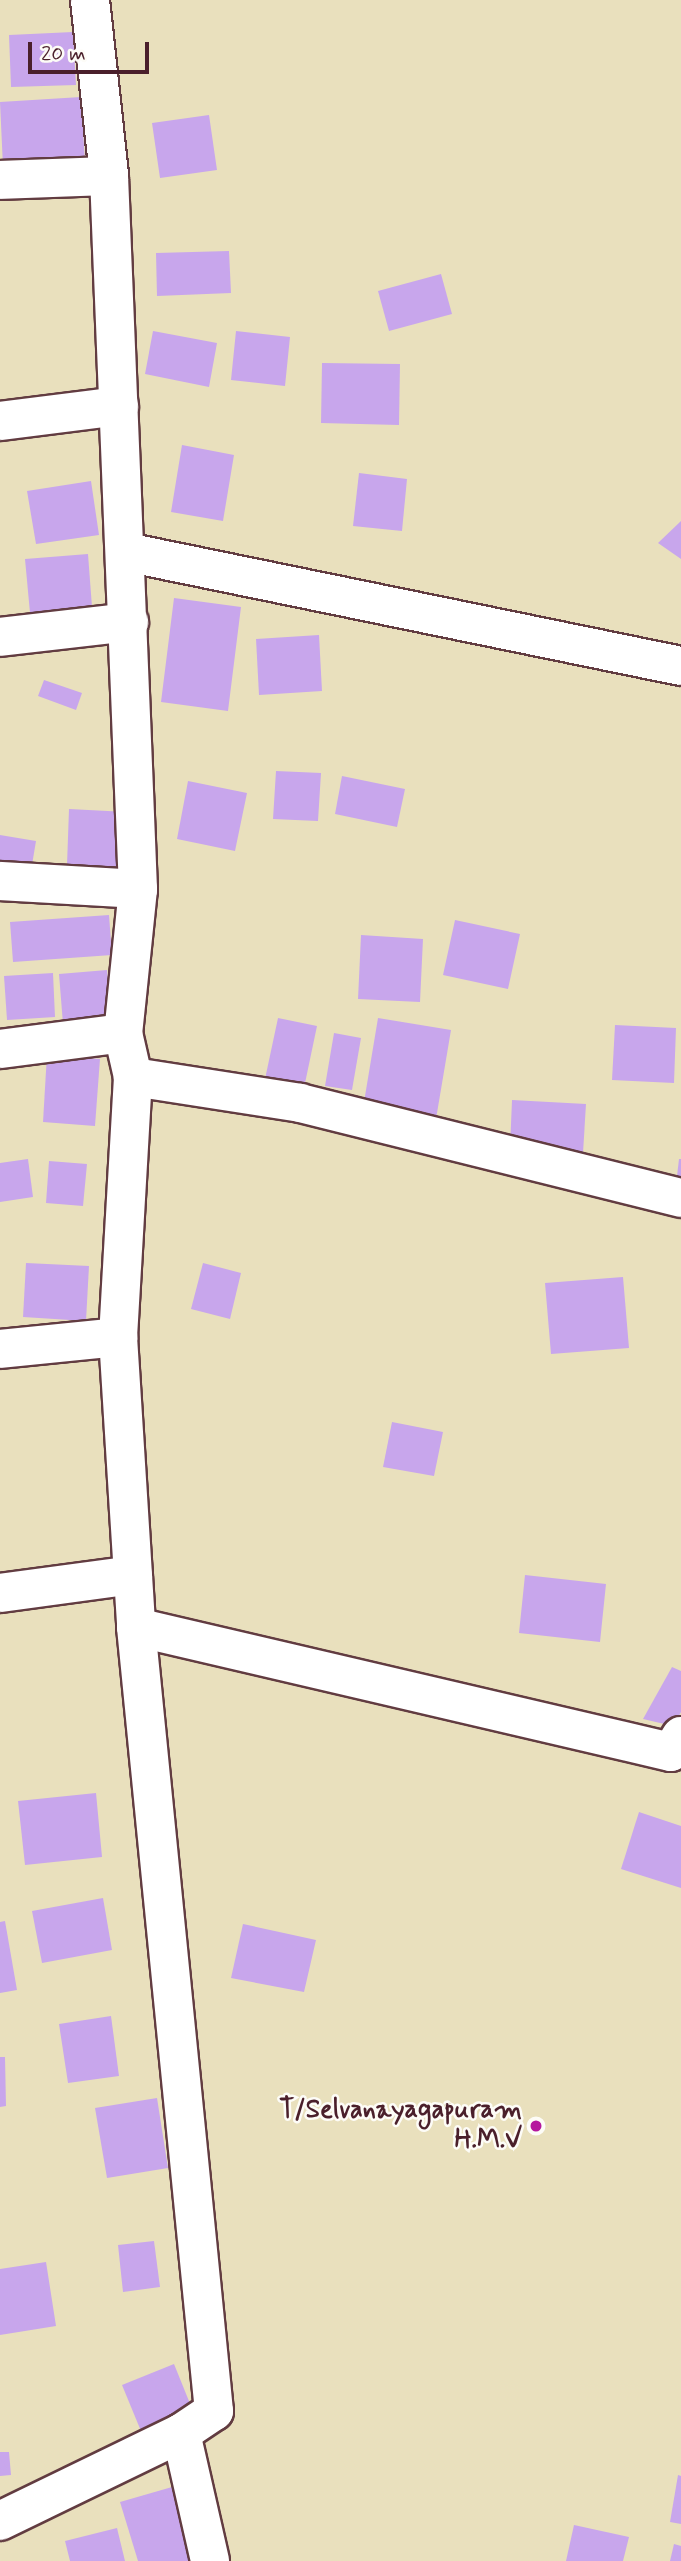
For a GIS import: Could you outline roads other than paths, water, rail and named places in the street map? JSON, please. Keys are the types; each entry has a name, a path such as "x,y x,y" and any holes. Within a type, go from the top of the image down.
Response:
{"street":[{"path":"0,2521 181,2434 214,2411 136,1627 118,1337 133,1077 123,1033 138,889 109,176 90,0"},
{"path":"0,180 109,176"},
{"path":"0,421 119,406"},
{"path":"126,552 681,666"},
{"path":"0,637 129,622"},
{"path":"0,881 138,889"},
{"path":"0,1049 123,1033"},
{"path":"133,1077 300,1103 681,1198"},
{"path":"0,1349 118,1337"},
{"path":"0,1593 133,1575"},
{"path":"136,1627 671,1752 681,1736"},
{"path":"181,2434 210,2561"}],"place":[{"name":"T/Selvanayagapuram H.M.V","path":"536,2126"}]}
